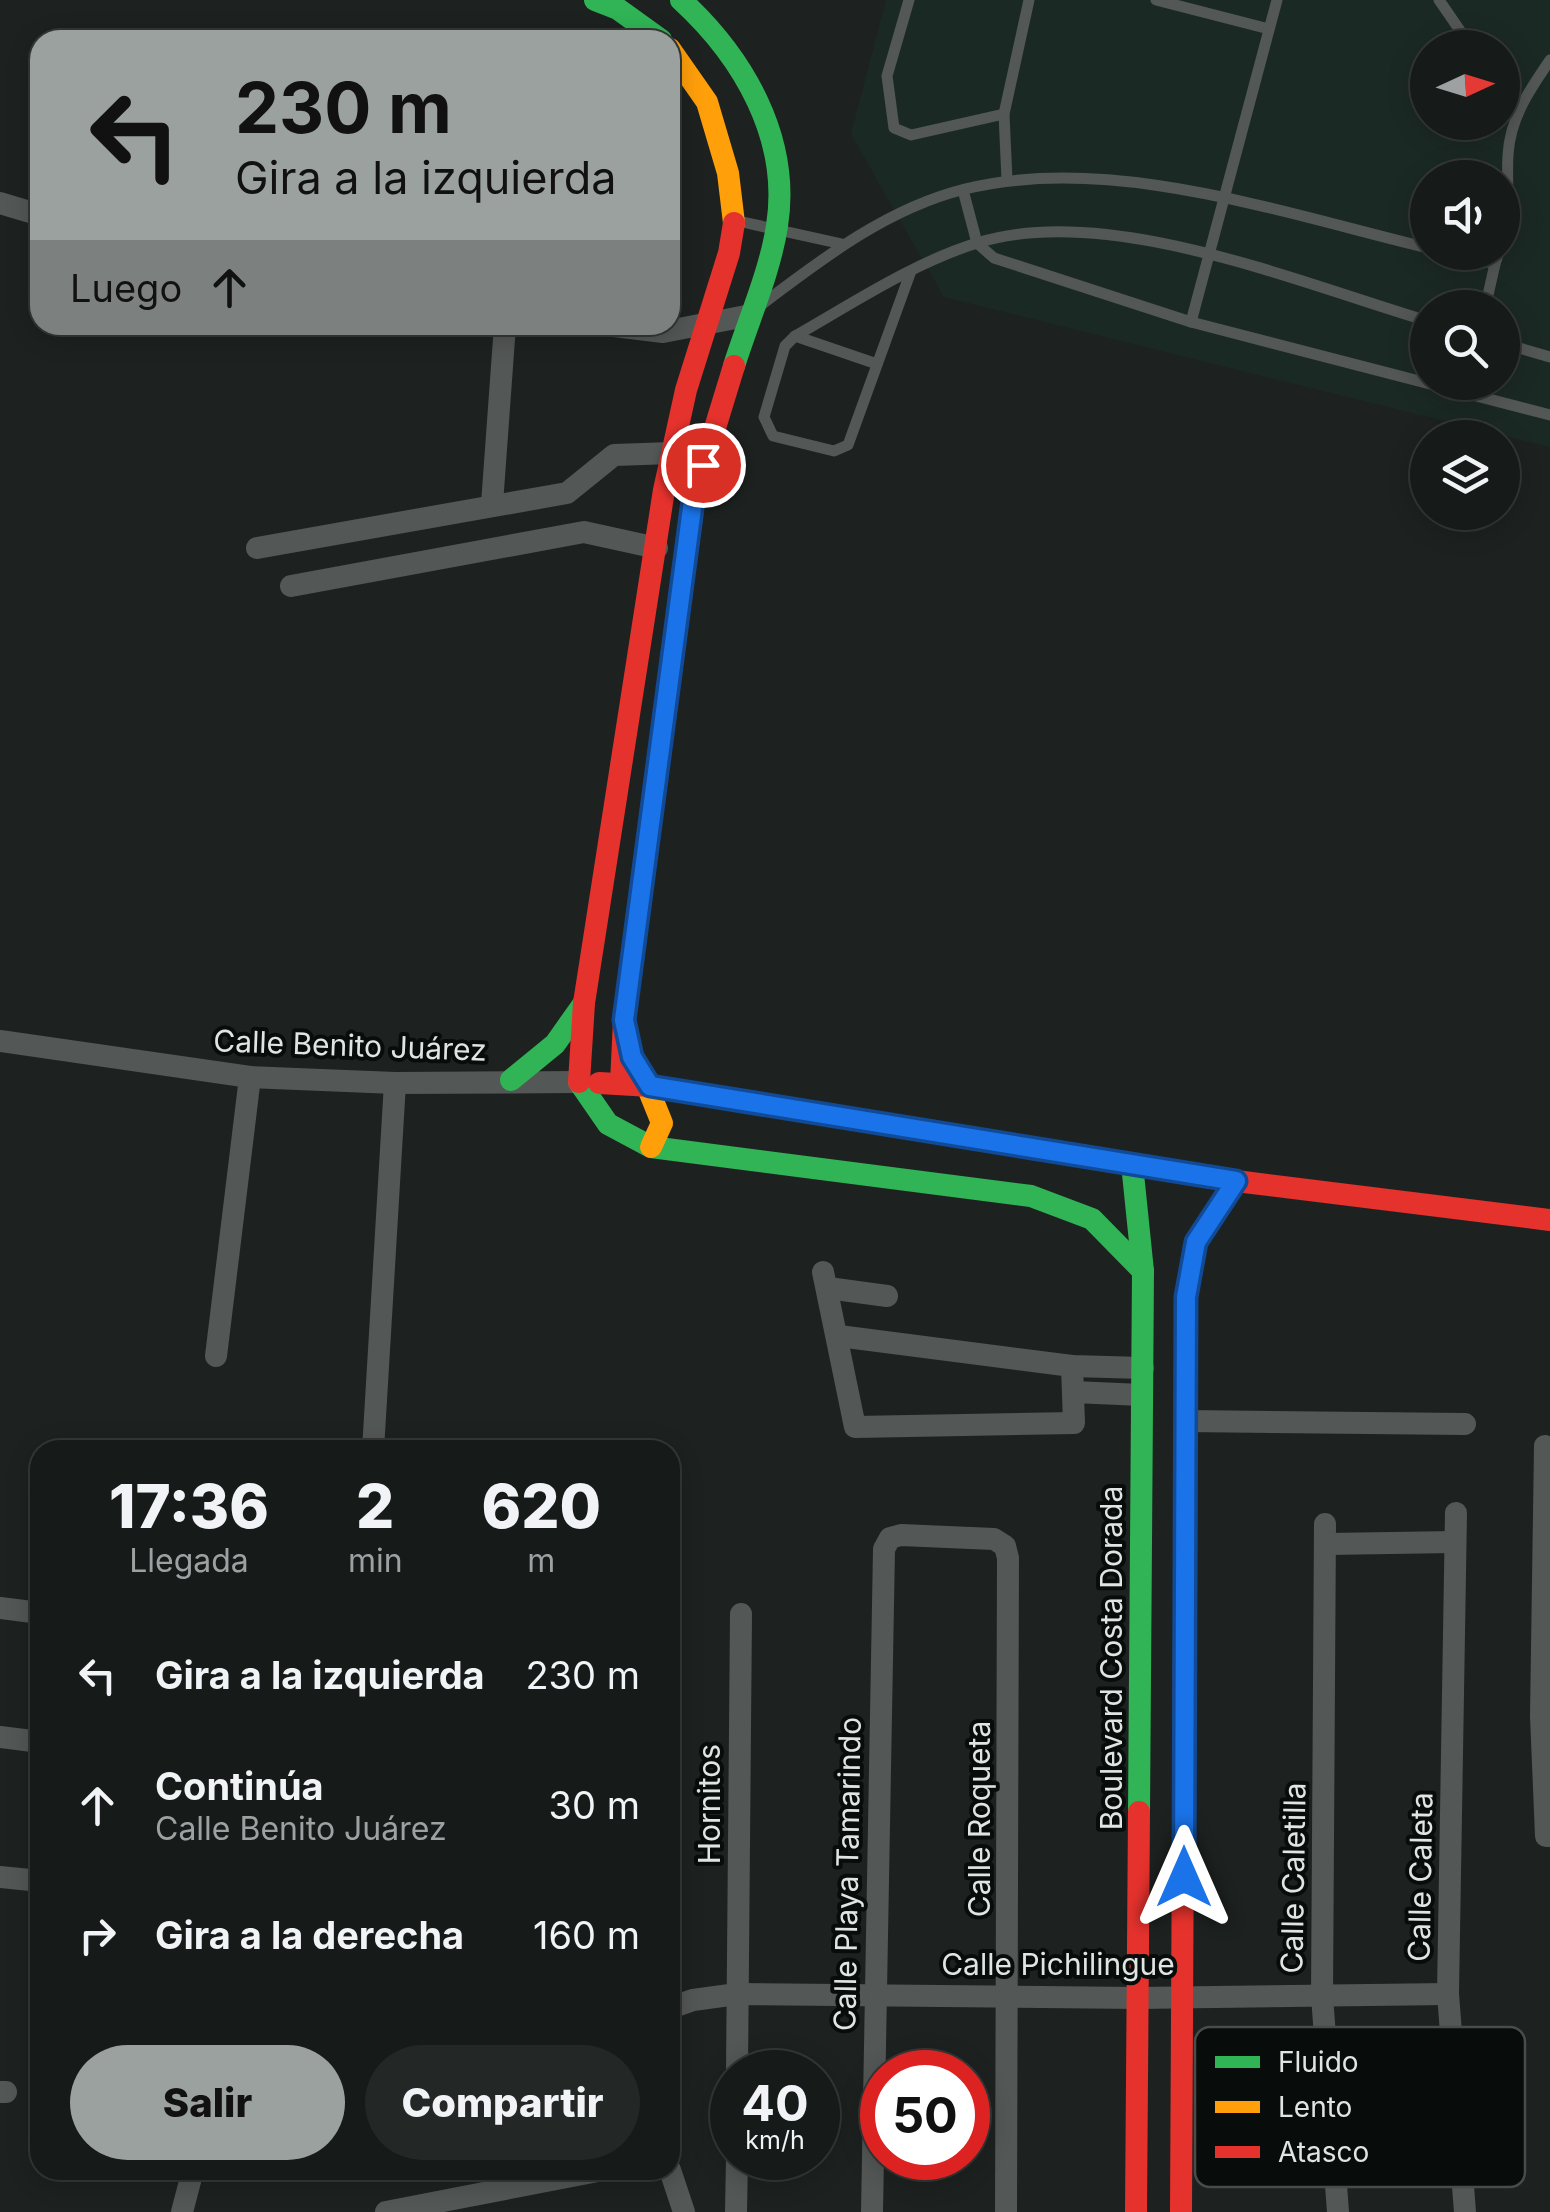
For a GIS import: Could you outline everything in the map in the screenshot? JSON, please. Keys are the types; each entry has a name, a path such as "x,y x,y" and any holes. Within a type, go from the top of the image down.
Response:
{"main road":[{"path":"595,0 618,9 647,30"},
{"path":"621,1083 624,1020 694,493 777,226 780,190 772,136 748,77 716,29 680,0"},
{"path":"680,63 707,102 728,173 734,220 729,254 704,326 664,490 584,1003 579,1082 608,1124 651,1147 1032,1196 1092,1219 1144,1271"},
{"path":"645,618 677,628"},
{"path":"511,1080 554,1044 584,1003"},
{"path":"624,1020 632,1057 650,1086 662,1123 651,1147"},
{"name":"Calle Benito Juárez","path":"579,1082 650,1086 1236,1181 1550,1220"},
{"name":"Boulevard Costa Dorada","path":"1132,1164 1144,1271 1136,2212"},
{"path":"1181,2212 1186,1297 1196,1242 1236,1181"},
{"path":"1142,1422 1154,1436 1158,1480 1185,1484"}],"street":[{"path":"0,202 30,212"},
{"path":"680,330 746,316"},
{"path":"492,504 504,335"},
{"path":"257,548 567,493 614,455 672,454"},
{"path":"291,586 584,532 658,541"},
{"name":"Calle Benito Juárez","path":"0,1040 250,1078 395,1084 579,1082"},
{"path":"216,1356 250,1078"},
{"path":"374,1440 395,1084"},
{"path":"887,1296 825,1280 854,1427 1074,1423 1072,1366"},
{"path":"839,1336 1072,1366 1142,1368"},
{"path":"1073,1392 1142,1395"},
{"path":"1185,1421 1465,1424"},
{"path":"1544,1446 1541,1716 1548,1836"},
{"name":"Calle Caleta","path":"1451,2027 1456,1513"},
{"name":"Calle Caletilla","path":"1324,2027 1326,1534 1454,1542"},
{"name":"Calle Playa Tamarindo","path":"872,2212 884,1549 890,1538 994,1539 1005,1546"},
{"name":"Calle Roqueta","path":"1005,1546 1010,1996 1006,2212"},
{"path":"0,1608 30,1612"},
{"name":"Hornitos","path":"737,2050 740,1614"},
{"path":"0,1737 30,1741"},
{"path":"0,1877 30,1880"},
{"name":"Calle Pichilingue","path":"680,2005 738,1994 874,1992 1138,1998 1448,1994"},
{"path":"182,2212 190,2180"},
{"path":"386,2212 551,2180"},
{"path":"673,2180 684,2212"},
{"path":"736,2180 736,2212"},
{"name":"Calle Caletilla","path":"1336,2187 1338,2212"},
{"name":"Calle Caleta","path":"1463,2187 1465,2212"}],"lane":[{"path":"909,0 887,76 894,128 911,135 1004,114"},
{"path":"1007,180 1004,114 1029,0"},
{"path":"1156,0 1269,29"},
{"path":"1191,322 1277,0"},
{"path":"1439,0 1460,30"},
{"path":"1508,160 1521,102 1550,60"},
{"path":"746,316 842,244 962,190 1007,180 1061,178 1135,184 1224,200 1410,244"},
{"path":"962,190 978,242 994,258 1191,322 1550,415"},
{"path":"734,220 777,226 842,244"},
{"path":"911,271 848,445 842,450 774,436 764,416 784,346 795,336 911,271 978,242 1042,228 1080,229 1209,256 1410,316"},
{"path":"795,336 878,364"},
{"path":"1520,348 1550,357"}],"shaded area":[{"path":"886,0 1550,0 1550,447 1520,440 1520,420 1441,420 944,297 851,134"}],"traffic: fast":[{"path":"595,0 618,9 647,30"},
{"path":"681,0 704,22 742,73 758,101 777,162 779,193 774,243 734,366"},
{"path":"511,1080 555,1044 584,1003"},
{"path":"579,1082 608,1124 651,1147 1031,1196 1092,1219 1143,1271"},
{"path":"1132,1164 1143,1271 1139,1812"},
{"path":"1185,1437 1186,1297 1196,1242 1236,1181"}],"traffic: slow":[{"path":"680,63 707,102 728,173 734,223"},
{"path":"641,1071 662,1123 651,1147"}],"traffic: jam":[{"path":"579,1082 584,1003 664,490 686,390 729,253 734,223"},
{"path":"621,1083 624,1020 695,493 734,366"},
{"path":"599,1083 651,1086 1236,1181 1550,1220"},
{"path":"1181,2212 1185,1437"},
{"path":"1136,2212 1139,1812"}],"route":[{"path":"703,465 694,493 624,1020 632,1057 650,1086 1236,1181 1196,1242 1186,1297 1184,1877"}]}
